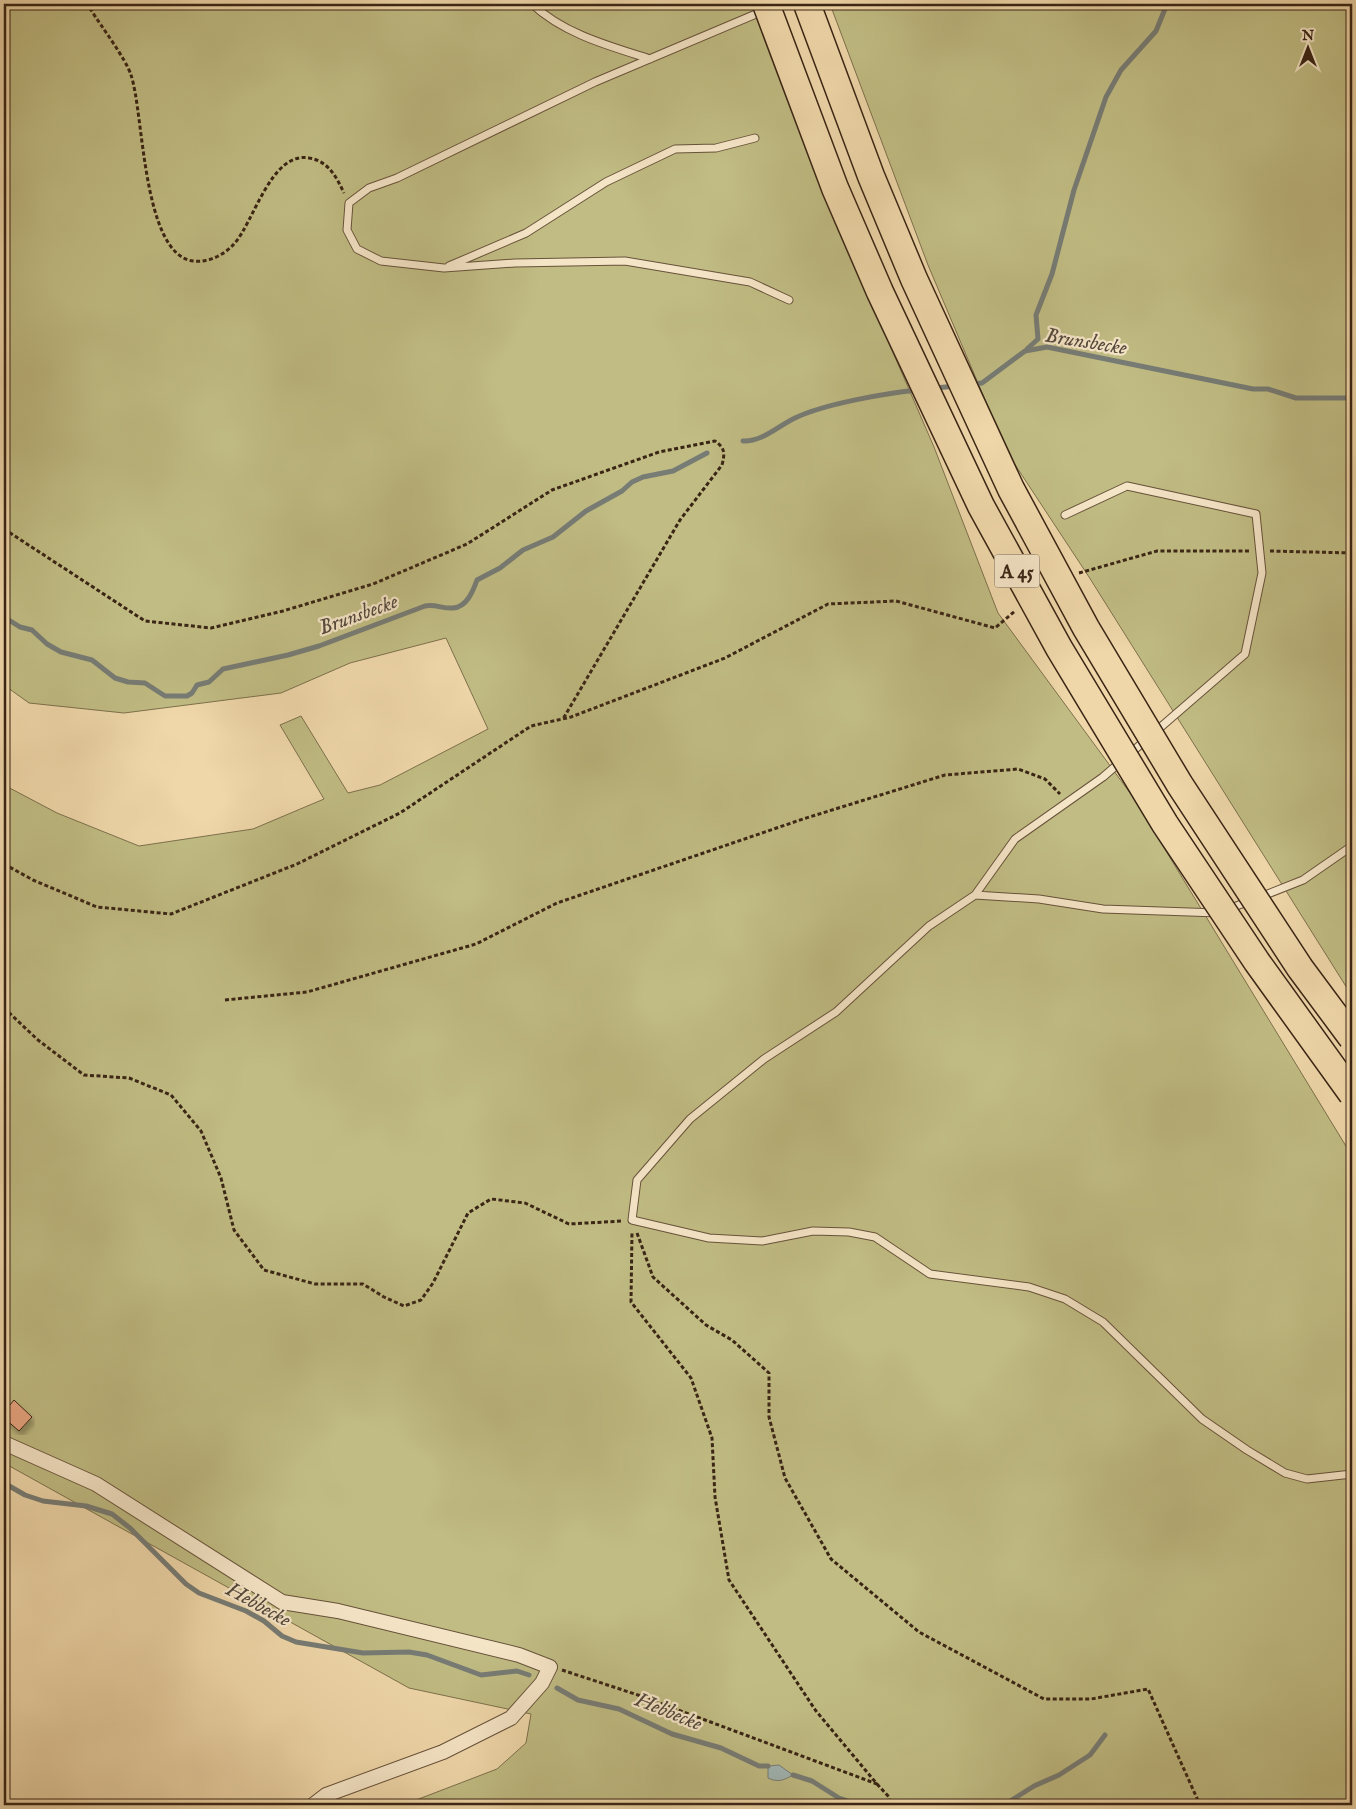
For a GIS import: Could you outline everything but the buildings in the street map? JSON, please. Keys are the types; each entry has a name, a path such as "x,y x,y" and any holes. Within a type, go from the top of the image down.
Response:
{"highway":[{"name":"A 45","path":"766,4 835,188 880,292 981,506 1059,648 1165,824 1257,962 1352,1094"},
{"name":"A 45","path":"807,4 871,176 914,279 1012,489 1086,628 1180,785 1300,968 1352,1038"}],"street":[{"path":"4,1443 96,1484 282,1602 338,1611 519,1655 550,1667 542,1683 511,1718 443,1752 326,1795 313,1805"}],"lane":[{"path":"532,4 548,19 597,42 650,59"},
{"path":"779,4 595,82 397,178 369,188 349,203 347,230 357,249 381,261 444,268 625,261 750,282 790,300"},
{"path":"444,268 526,233 606,182 675,149 716,148 756,138"},
{"path":"1066,515 1127,486 1256,514 1262,573 1245,654 1103,777 1015,839 975,895 929,926 836,1012 764,1059 690,1119 637,1180 632,1220 710,1238 762,1241 813,1231 849,1232 875,1237 930,1274 1029,1287 1065,1299 1104,1322 1202,1419 1247,1450 1285,1473 1307,1479 1352,1474"},
{"path":"975,895 1039,899 1103,909 1215,914 1303,880 1352,846"}],"path":[{"path":"85,4 91,10 131,74 143,155 158,226 177,252 192,261 213,259 234,244 282,165 300,156 321,160 336,176 349,203"},
{"path":"4,529 145,621 211,628 283,611 373,584 467,544 552,490 659,452 715,441 723,447 725,454 722,465 680,520 563,719"},
{"path":"1075,574 1157,550 1352,553"},
{"path":"4,864 33,880 97,907 171,914 297,864 400,813 531,726 563,719 725,658 828,604 896,601 995,628 1021,606"},
{"path":"225,1000 307,992 476,944 566,900 803,819 945,775 1018,769 1045,778 1068,802"},
{"path":"4,1008 38,1040 84,1075 129,1078 171,1095 201,1131 221,1178 234,1230 264,1270 315,1284 363,1284 384,1297 404,1306 421,1300 433,1283 468,1214 491,1199 526,1203 569,1224 632,1220"},
{"path":"632,1220 631,1302 691,1378 712,1438 715,1497 729,1580 816,1711 889,1797 890,1805"},
{"path":"632,1220 653,1276 706,1326 732,1340 769,1373 769,1417 785,1478 831,1559 919,1632 1044,1699 1091,1700 1148,1689 1200,1805"},
{"path":"550,1667 638,1695 877,1784"}],"shaded area":[{"path":"4,4 751,4 837,223 934,447 998,613 1133,797 1352,1156 1352,1805 403,1805 497,1769 526,1743 531,1714 409,1688 4,1463 4,785 57,813 139,846 253,829 324,799 280,725 301,716 348,793 380,785 488,729 446,638 350,663 281,693 124,713 29,703 4,685"},
{"path":"830,4 1352,4 1352,996 1089,577 1008,454 928,265"},
{"path":"779,1765 793,1775 781,1780 768,1778 768,1766"}],"waterway":[{"path":"1027,349 1038,339 1036,315 1052,274 1074,190 1106,97 1121,70 1156,31 1167,4"},
{"name":"Brunsbecke","path":"972,384 982,383 1025,351 1047,347 1253,389 1268,389 1296,398 1352,398"},
{"name":"Brunsbecke","path":"935,388 956,386"},
{"name":"Brunsbecke","path":"743,441 757,439 795,418 822,408 873,396 919,390"},
{"name":"Brunsbecke","path":"4,617 20,627 32,630 47,644 61,652 92,660 115,678 128,682 145,683 165,696 187,696 192,693 197,685 209,682 223,669 288,655 319,646 425,606 458,607 469,598 477,580 500,568 523,550 553,537 586,511 622,491 632,482 643,477 673,471 707,453"},
{"name":"Hebbecke","path":"4,1483 25,1495 43,1501 86,1506 112,1514 130,1528 186,1584 199,1593 246,1611 264,1621 282,1636 296,1642 363,1653 409,1652 427,1655 481,1675 517,1671 529,1675"},
{"name":"Hebbecke","path":"557,1688 578,1700 619,1709 672,1734 721,1748 759,1766 768,1766"},
{"path":"1004,1805 1034,1786 1059,1775 1090,1755 1105,1735"},
{"name":"Hebbecke","path":"793,1775 812,1781 839,1798 860,1805"}]}
